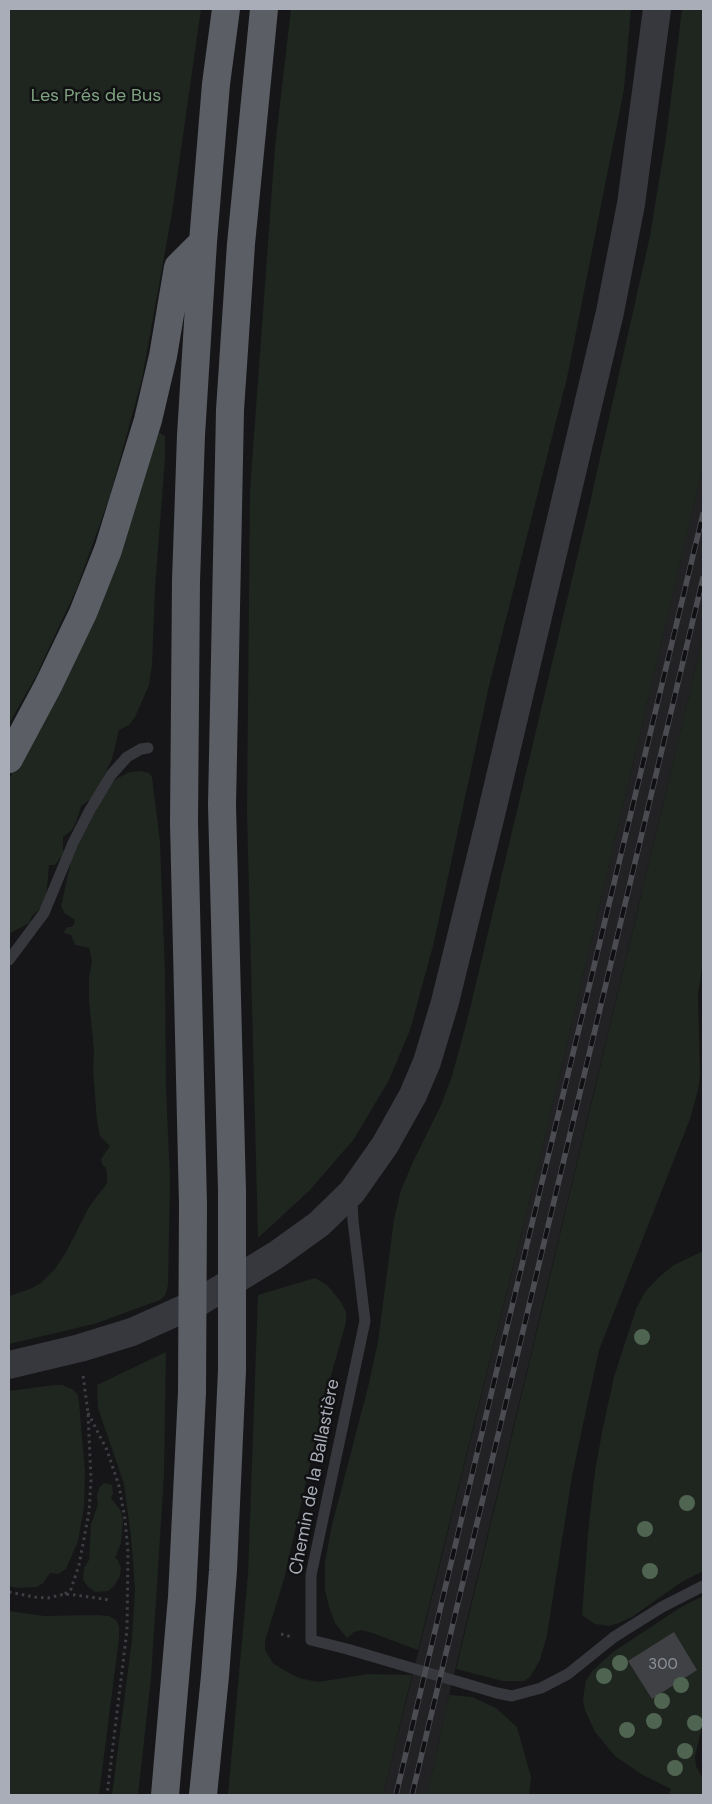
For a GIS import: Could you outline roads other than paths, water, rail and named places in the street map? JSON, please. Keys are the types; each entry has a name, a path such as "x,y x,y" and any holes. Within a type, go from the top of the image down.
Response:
{"highway":[{"path":"165,1795 182,1597 192,1392 193,1205 184,824 186,581 191,435 203,242 216,84 226,9"},
{"path":"203,1795 215,1676 222,1579 232,1370 232,1192 222,805 230,410 241,244 264,9"},
{"path":"9,759 60,662 83,613 108,550 148,420 178,267 203,242"}],"street":[{"path":"9,1364 80,1348 139,1329 199,1302 276,1255 304,1235 352,1192 385,1146 413,1095 427,1062 445,1002 610,312 631,204 657,9"}],"lane":[{"path":"9,960 44,913 73,842 111,775 127,757 141,749 148,748"},
{"name":"Chemin de la Ballastière","path":"352,1192 352,1221 365,1320 311,1575 311,1640 512,1696 541,1688 568,1674 614,1637 662,1607 703,1586"}],"railway":[{"path":"396,1795 703,514"},
{"path":"412,1795 703,578"}],"park label":[{"name":"Les Prés de Bus","path":"96,96"}]}
